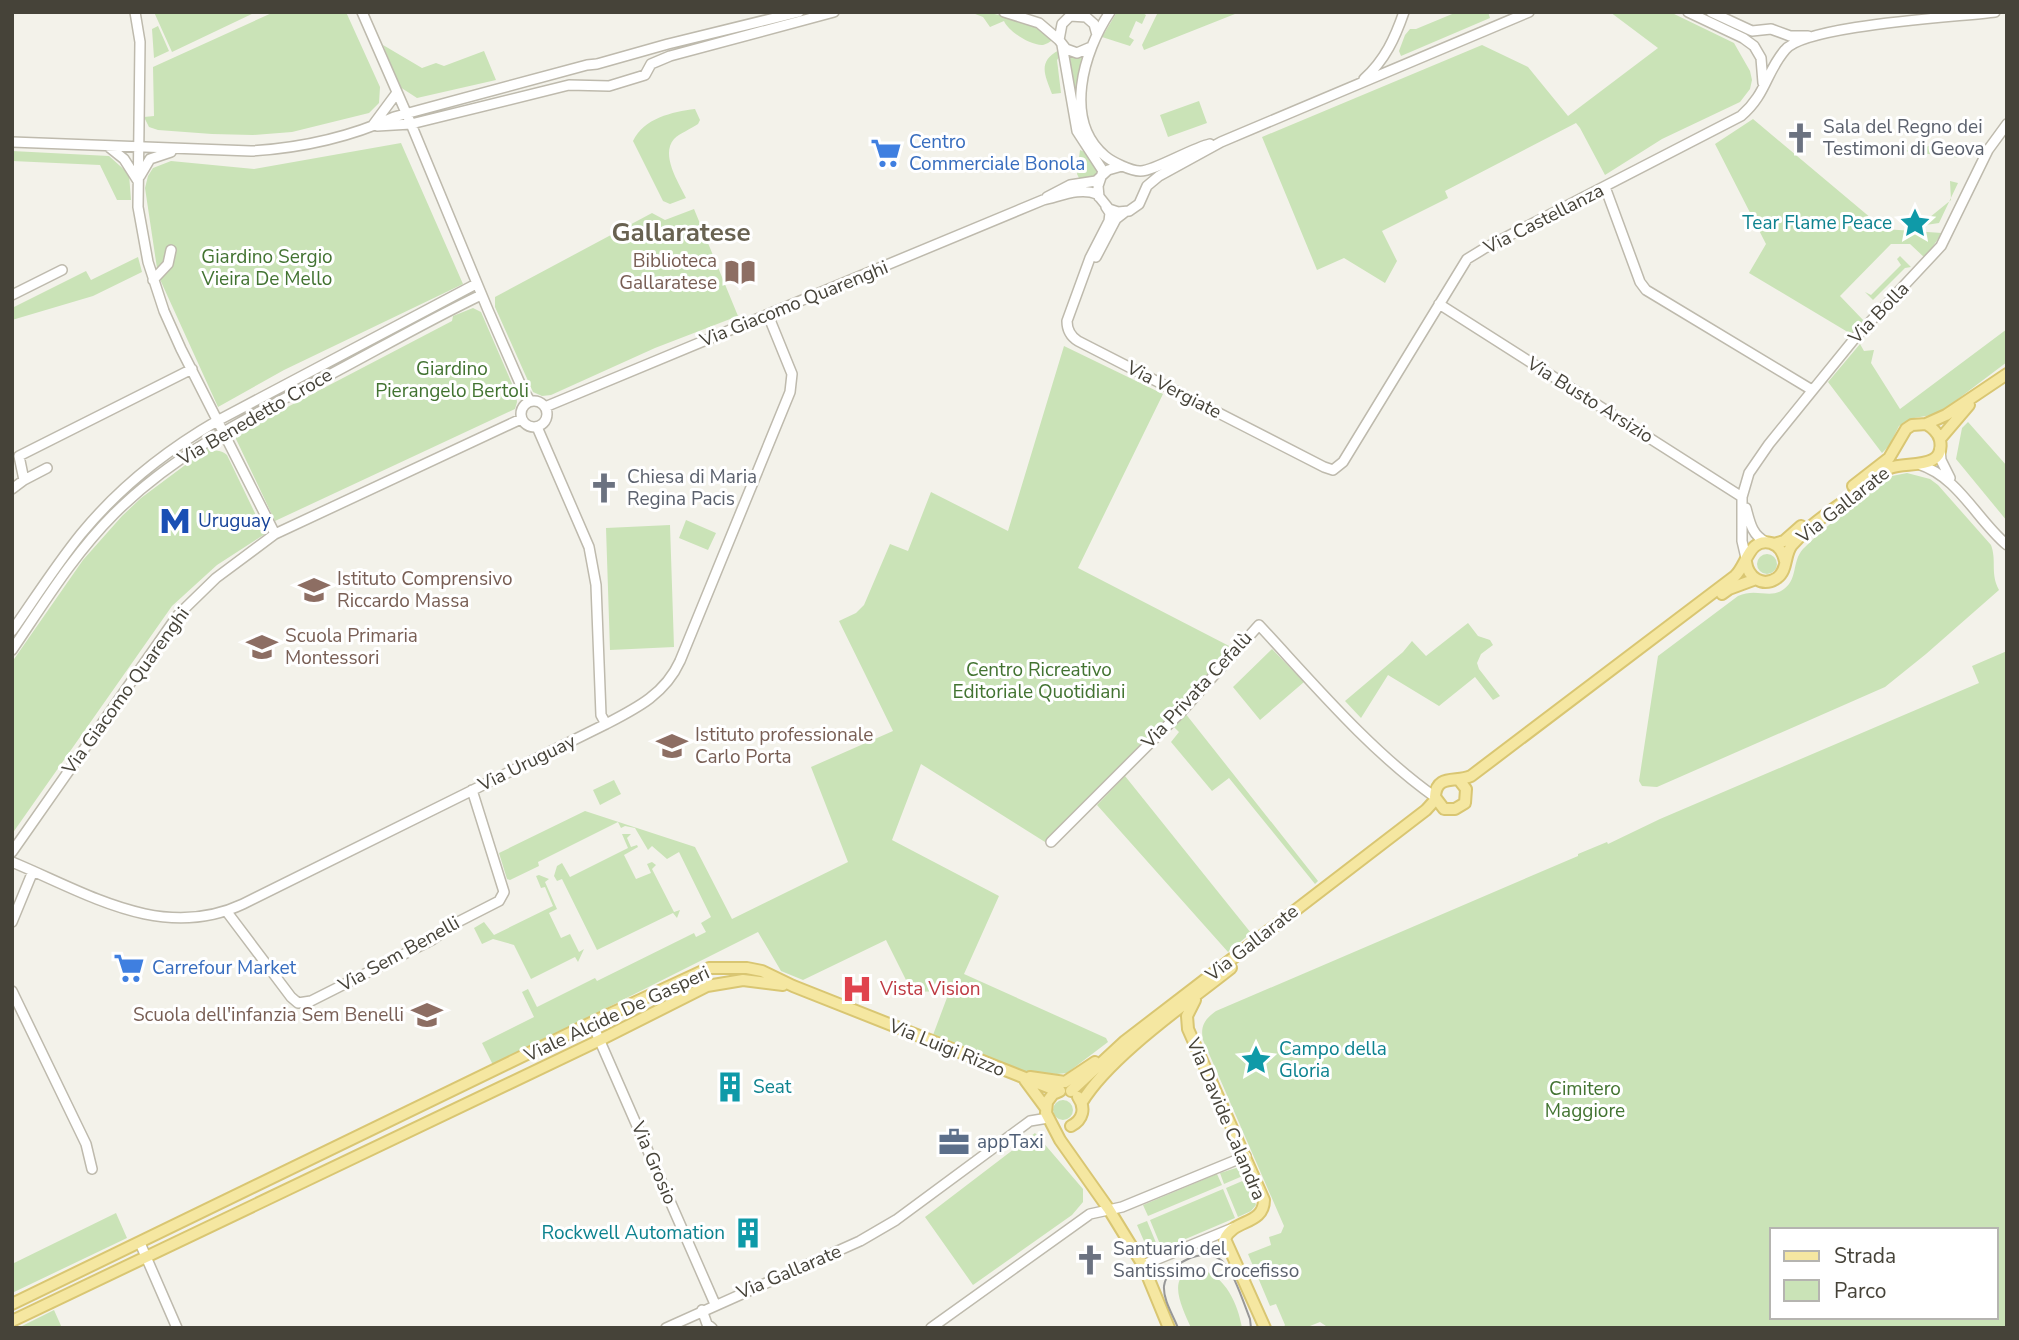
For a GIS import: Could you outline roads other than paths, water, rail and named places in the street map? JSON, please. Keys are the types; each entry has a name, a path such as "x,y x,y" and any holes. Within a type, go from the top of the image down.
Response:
{"main road":[{"name":"Via Gallarate","path":"1462,784 1735,576 1754,547 1784,541 1889,458 1902,435 1912,425 1926,424 1946,415 2007,374"},
{"name":"Via Gallarate","path":"1462,784 1729,589 1756,579 1766,582 1776,579 1783,571 1789,548 1808,528 1885,471 1895,466 1931,462 1940,444 1983,391"},
{"path":"1926,424 1932,427 1940,444"},
{"name":"Via Gallarate","path":"1900,442 1902,454 1915,464"},
{"name":"Via Gallarate","path":"1770,543 1782,551 1785,561"},
{"path":"1746,560 1749,572 1756,579"},
{"name":"Via Gallarate","path":"1451,778 1462,784 1466,799 1461,807 1454,810 1438,801 1437,787 1444,780 1451,778"},
{"name":"Via Gallarate","path":"1071,1126 1081,1116 1082,1102 1095,1084 1131,1048 1438,801"},
{"name":"Via Gallarate","path":"1071,1091 1125,1041 1438,801"},
{"name":"Viale Alcide De Gasperi","path":"12,1304 709,968 747,968 762,971 793,986"},
{"name":"Viale Alcide De Gasperi","path":"12,1321 600,1040 707,986 743,980 793,986"},
{"name":"Via Luigi Rizzo","path":"793,986 1058,1091"},
{"name":"Via Davide Calandra","path":"1198,995 1187,1016 1188,1029 1265,1203 1257,1217 1233,1228"},
{"path":"1023,1078 1038,1077 1065,1082 1125,1041"},
{"name":"Via Luigi Rizzo","path":"1023,1078 1066,1149 1108,1208 1143,1265 1169,1328"},
{"name":"Via Gallarate","path":"1047,1115 1049,1097 1058,1091"},
{"path":"1058,1091 1071,1091 1082,1102"},
{"path":"1047,1115 1059,1127 1071,1126 1066,1149"},
{"path":"1233,1228 1227,1234 1226,1242 1265,1328"}],"street":[{"path":"135,12 140,42 138,182 142,234 153,280 164,311 275,534"},
{"path":"362,12 476,284 530,401"},
{"path":"12,142 251,151 287,149 339,137 406,114 587,65 799,12"},
{"path":"372,127 411,124 569,85 602,86 645,75 651,64 683,52 834,12"},
{"path":"1004,12 1044,25 1061,43 1077,53 1093,46"},
{"path":"1110,12 1097,35 1081,84 1091,142 1114,163 1144,171 1201,146 1221,142"},
{"path":"1404,12 1391,53 1395,59 1409,62"},
{"path":"1097,35 1090,19 1071,13 1062,24 1061,43 1077,131 1082,143 1102,168 1098,186 1100,198 1106,207 1115,212 1125,212 1136,207 1149,184 1159,176 1221,142 1529,12"},
{"path":"1688,12 1754,46 1761,58 1761,94"},
{"path":"1711,12 1749,30 1773,29 1781,34 1816,35 1995,12"},
{"path":"1754,46 1762,31"},
{"path":"1781,34 1785,49 1816,35"},
{"path":"1361,83 1393,44"},
{"name":"Via Castellanza","path":"1335,469 1343,462 1467,260 1485,248 1741,116 1761,94 1776,59 1785,49"},
{"path":"640,53 646,55 651,64"},
{"path":"1761,58 1776,59"},
{"path":"597,64 592,75 595,82 602,86"},
{"path":"372,127 396,93"},
{"name":"Via Bolla","path":"1746,560 1742,541 1742,497 1746,479 1757,460 1858,334 1941,246 1988,150 2007,124"},
{"path":"107,146 124,159 138,182"},
{"path":"138,182 150,159 183,149"},
{"name":"Via Giacomo Quarenghi","path":"1043,200 1059,189 1096,181 1112,167 1125,166"},
{"path":"1135,170 1143,182 1144,194"},
{"path":"1605,187 1640,282 1646,290 1812,390"},
{"name":"Via Giacomo Quarenghi","path":"545,407 1043,200 1079,191 1093,192 1100,198"},
{"name":"Via Vergiate","path":"1106,207 1110,213 1109,221 1090,258 1067,321 1068,330 1076,340 1324,467 1335,469"},
{"name":"Via Vergiate","path":"1083,276 1110,235 1116,219 1125,212"},
{"path":"153,280 168,264 171,250"},
{"path":"12,295 62,270"},
{"name":"Via Benedetto Croce","path":"12,631 82,534 103,510 149,468 217,421 476,284"},
{"name":"Via Benedetto Croce","path":"12,650 72,563 114,514 176,460 222,431 481,295"},
{"name":"Via Busto Arsizio","path":"1439,304 1742,497"},
{"name":"Via Uruguay","path":"12,862 108,902 156,918 192,919 227,912 606,724 649,700 674,672 779,421 792,379 768,315"},
{"path":"24,480 19,456 192,369"},
{"path":"530,401 538,401 545,407 546,419 537,427 529,426 521,419 521,410 530,401"},
{"name":"Via Giacomo Quarenghi","path":"12,852 178,615 216,578 275,534 521,419"},
{"path":"537,427 589,547 596,585 601,715 606,724"},
{"path":"1940,444 1944,467 1958,491"},
{"path":"1915,464 1938,472 2007,545"},
{"path":"12,489 47,468"},
{"path":"1742,497 1752,529 1759,539 1770,543"},
{"name":"Via Privata Cefalù","path":"1051,842 1183,710 1259,625 1368,739 1438,801"},
{"name":"Via Sem Benelli","path":"227,912 295,1000 306,1003 322,996 432,940 450,926 499,901 504,892 472,790"},
{"path":"12,922 33,871"},
{"path":"12,991 86,1144 92,1168"},
{"name":"Via Grosio","path":"592,1023 715,1304"},
{"name":"Via Gallarate","path":"666,1328 860,1241 896,1220 1030,1121 1047,1115"},
{"path":"931,1328 1090,1214 1122,1206 1246,1156"},
{"path":"1143,1265 1233,1228"},
{"path":"140,1243 177,1328"},
{"path":"702,1310 706,1324 712,1328"}],"tram line":[{"path":"1178,1328 1165,1297 1164,1286 1179,1264 1205,1255 1221,1260 1230,1271 1250,1319 1251,1328"}],"place":[{"name":"Sala del Regno dei Testimoni di Geova","path":"1800,138"},
{"name":"Centro Commerciale Bonola","path":"886,153"},
{"name":"Tear Flame Peace","path":"1915,223"},
{"name":"Biblioteca Gallaratese","path":"740,272"},
{"name":"Chiesa di Maria Regina Pacis","path":"604,488"},
{"name":"Uruguay","path":"175,521"},
{"name":"Istituto Comprensivo Riccardo Massa","path":"314,590"},
{"name":"Scuola Primaria Montessori","path":"262,647"},
{"name":"Istituto professionale Carlo Porta","path":"672,746"},
{"name":"Carrefour Market","path":"129,968"},
{"name":"Vista Vision","path":"857,989"},
{"name":"Scuola dell'infanzia Sem Benelli","path":"427,1015"},
{"name":"Campo della Gloria","path":"1256,1060"},
{"name":"Seat","path":"730,1087"},
{"name":"appTaxi","path":"954,1142"},
{"name":"Rockwell Automation","path":"748,1233"},
{"name":"Santuario del Santissimo Crocefisso","path":"1090,1260"}],"district":[{"name":"Gallaratese","path":"681,232"}],"park label":[{"name":"Giardino Sergio Vieira De Mello","path":"267,268"},
{"name":"Giardino Pierangelo Bertoli","path":"452,380"},
{"name":"Centro Ricreativo Editoriale Quotidiani","path":"1039,681"},
{"name":"Cimitero Maggiore","path":"1585,1100"}]}
